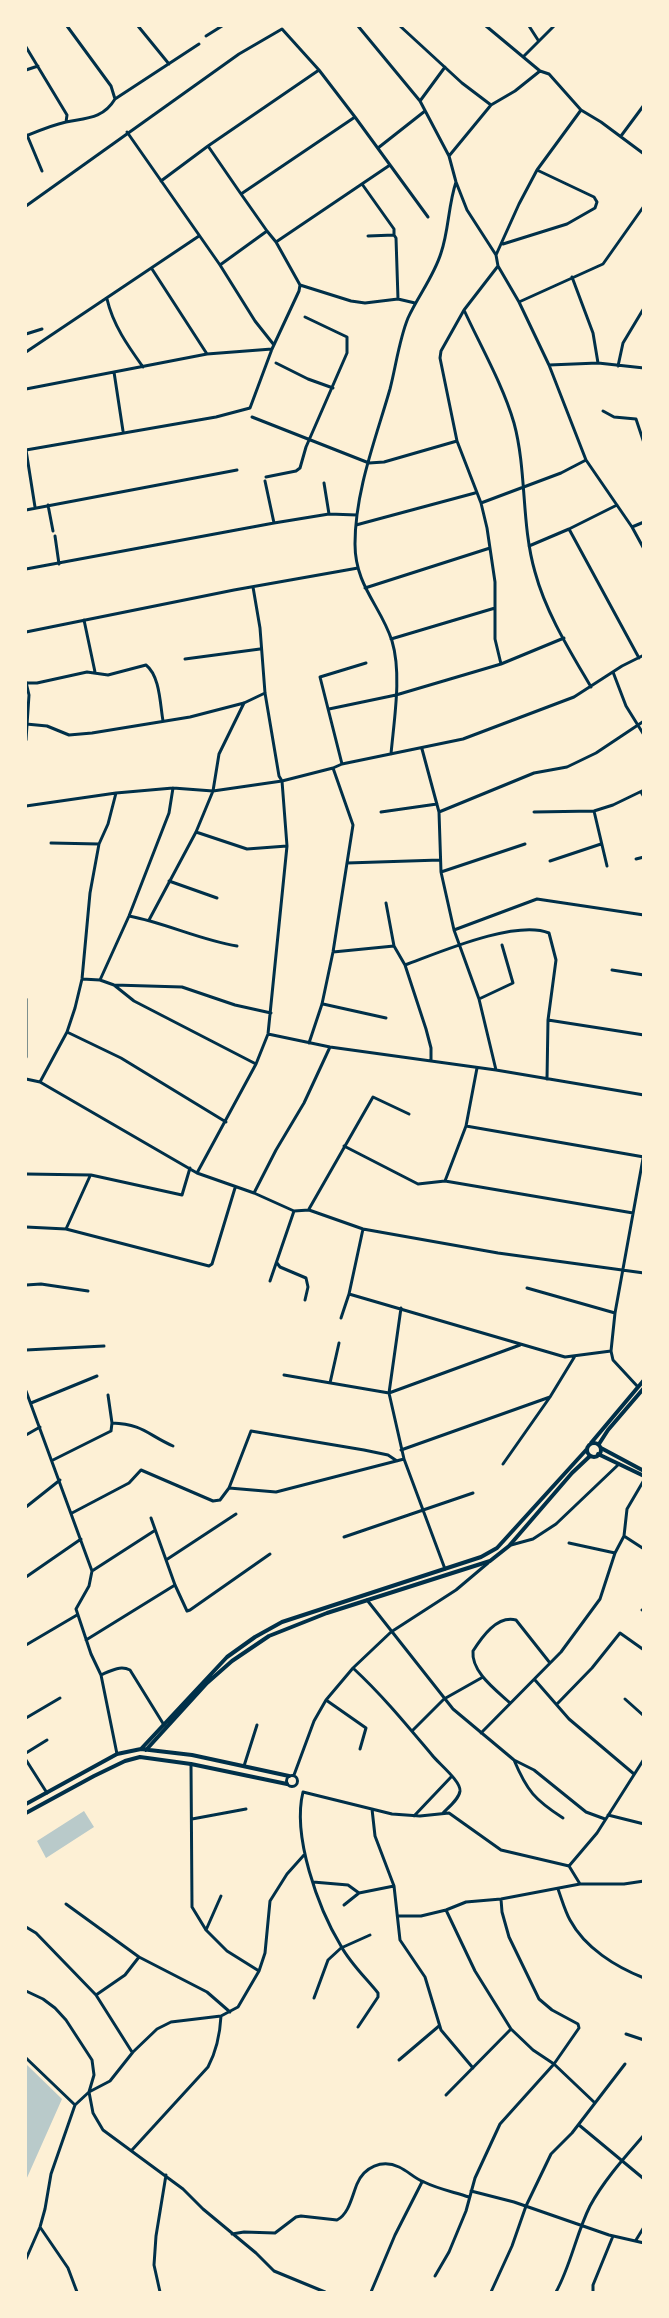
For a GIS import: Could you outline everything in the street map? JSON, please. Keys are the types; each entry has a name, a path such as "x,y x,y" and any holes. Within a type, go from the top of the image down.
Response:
{"street":[{"path":"67,26 111,86 115,99"},
{"path":"138,26 169,64"},
{"path":"206,36 222,26"},
{"path":"358,26 420,101 449,156 467,210 496,255 498,266 519,302 549,365 586,460 632,527 644,549"},
{"path":"400,26 462,83 491,105"},
{"path":"486,26 540,71 549,74 581,110 644,153"},
{"path":"529,26 538,40"},
{"path":"524,56 554,26"},
{"path":"26,206 69,177 127,132 279,29 285,30 319,70 428,217"},
{"path":"42,171 26,136 66,122 93,118 102,114 115,99 199,44"},
{"path":"26,47 67,115 66,122"},
{"path":"26,70 38,66"},
{"path":"420,101 445,67"},
{"path":"161,182 208,146 319,70"},
{"path":"449,156 491,105 515,92 540,71"},
{"path":"621,136 644,105"},
{"path":"496,255 537,170 581,110"},
{"path":"378,148 425,111"},
{"path":"241,194 355,117"},
{"path":"127,132 220,265 249,313 274,345"},
{"path":"36,508 26,450 123,431 216,417 250,408 272,349 300,285 276,242 208,146"},
{"path":"276,242 390,165"},
{"path":"503,244 567,224 595,208 597,202 594,197 537,170"},
{"path":"391,754 396,695 394,653 391,639 365,588 358,568 355,547 357,515 407,321 441,255 448,229 450,200 456,182"},
{"path":"362,184 394,229 393,236"},
{"path":"519,302 603,264 644,206"},
{"path":"220,265 267,231"},
{"path":"26,352 199,236"},
{"path":"368,236 393,236 397,240 398,299"},
{"path":"498,266 464,310 441,351 440,358 457,441 475,493 481,503 490,548 495,582 495,639 501,664"},
{"path":"152,269 207,354"},
{"path":"572,277 593,333 598,363"},
{"path":"300,285 358,302 398,299 415,303"},
{"path":"107,299 117,328 143,368"},
{"path":"618,366 623,343 644,308"},
{"path":"464,310 513,420 534,571 543,597 591,687"},
{"path":"274,522 266,479 298,470 347,352 348,340 342,333 305,317"},
{"path":"26,334 42,329"},
{"path":"26,389 207,354 272,349"},
{"path":"276,363 333,388"},
{"path":"549,365 598,363 644,368"},
{"path":"114,372 123,431"},
{"path":"603,411 614,417 636,419 644,443"},
{"path":"252,417 369,463 384,462 457,441"},
{"path":"481,503 561,473 586,460"},
{"path":"26,510 237,470"},
{"path":"324,483 329,514"},
{"path":"356,525 475,493"},
{"path":"48,505 53,531"},
{"path":"529,546 569,530 617,505"},
{"path":"26,570 274,522 329,514 357,515"},
{"path":"632,527 644,522"},
{"path":"26,806 116,793 174,788 213,791 282,782 342,764 463,739 574,697 641,656 569,530"},
{"path":"55,536 59,564"},
{"path":"365,588 490,548"},
{"path":"26,632 253,586 358,568"},
{"path":"197,1173 256,1065 268,1034 272,1013 287,846 282,782 279,776 265,693 259,618 253,586"},
{"path":"391,639 495,608"},
{"path":"84,620 95,672"},
{"path":"329,709 396,695 501,664 564,638"},
{"path":"184,659 260,649"},
{"path":"342,764 320,676 366,663"},
{"path":"26,740 29,695 26,682 95,672 108,675 141,664 149,668 156,682 163,721"},
{"path":"613,672 619,690 644,735"},
{"path":"26,724 47,726 73,735 163,721 244,703 265,693"},
{"path":"149,920 196,832 213,791 219,754 244,703"},
{"path":"439,812 534,773 567,767 596,753 644,722"},
{"path":"422,748 439,812 441,872 454,930 479,999 496,1070"},
{"path":"309,1043 322,1004 333,952 353,825 333,768"},
{"path":"100,980 129,916 169,813 174,788"},
{"path":"534,812 594,811 642,791 644,797"},
{"path":"40,1082 67,1032 82,979 90,892 99,844 108,824 116,793"},
{"path":"381,812 437,804"},
{"path":"594,811 607,866"},
{"path":"196,832 247,849 287,846"},
{"path":"51,843 99,844"},
{"path":"441,872 525,844"},
{"path":"550,861 601,844"},
{"path":"636,859 644,857"},
{"path":"347,863 440,860"},
{"path":"170,881 217,898"},
{"path":"454,930 537,899 644,915"},
{"path":"386,903 394,946 405,965 431,1048 431,1061"},
{"path":"129,916 237,946"},
{"path":"405,965 494,935 528,930 549,933 556,960 548,1020 547,1079"},
{"path":"479,999 513,983 502,945"},
{"path":"333,952 394,946"},
{"path":"612,970 644,975"},
{"path":"82,979 100,980 114,985 182,987 235,1005 272,1013"},
{"path":"114,985 134,1001 256,1065"},
{"path":"26,999 26,1057"},
{"path":"322,1004 386,1018"},
{"path":"548,1020 644,1035"},
{"path":"67,1032 121,1058 226,1122"},
{"path":"268,1034 330,1047 496,1070 644,1095"},
{"path":"254,1193 276,1149 304,1103 330,1047"},
{"path":"445,1181 466,1125 477,1068"},
{"path":"26,1079 40,1082 197,1173 254,1193 294,1211 309,1210 363,1229 644,1274"},
{"path":"309,1210 373,1097 410,1114"},
{"path":"466,1125 643,1156 610,1351 613,1360 638,1387"},
{"path":"344,1146 418,1184 445,1181 633,1213"},
{"path":"26,1174 91,1175 182,1195 190,1168"},
{"path":"66,1229 91,1175"},
{"path":"26,1227 66,1229 209,1266 212,1264 235,1188"},
{"path":"270,1281 294,1211"},
{"path":"341,1318 349,1294 363,1229"},
{"path":"277,1263 280,1267 306,1278 308,1287 306,1300"},
{"path":"26,1285 41,1284 88,1291"},
{"path":"527,1288 615,1313"},
{"path":"349,1294 565,1357 610,1351"},
{"path":"401,1308 389,1393 401,1450 445,1569"},
{"path":"330,1383 339,1343"},
{"path":"284,1375 389,1393 522,1345"},
{"path":"26,1350 104,1346"},
{"path":"503,1464 550,1397 575,1356"},
{"path":"31,1403 97,1376"},
{"path":"143,1750 227,1657 266,1631 282,1622 481,1557 497,1548 587,1449 644,1380"},
{"path":"287,1784 314,1721 326,1700 353,1668 391,1632 456,1590 509,1546 572,1473 590,1456 594,1457 601,1452 600,1446 608,1430 644,1389"},
{"path":"26,1391 92,1571 89,1586 76,1608 86,1640 101,1675 117,1754"},
{"path":"52,1460 107,1435 111,1431 108,1395"},
{"path":"401,1450 550,1397"},
{"path":"112,1423 128,1424 152,1433 157,1439 173,1446"},
{"path":"26,1435 40,1427"},
{"path":"72,1513 129,1483 141,1470 213,1501 220,1500 229,1488 251,1431 364,1450 388,1455 398,1461"},
{"path":"591,1443 600,1446 644,1474"},
{"path":"587,1449 590,1456"},
{"path":"598,1454 644,1474"},
{"path":"229,1488 276,1492 404,1459"},
{"path":"509,1546 533,1539 556,1524 620,1463"},
{"path":"26,1507 60,1480"},
{"path":"481,1733 550,1664 600,1599 615,1553 624,1536 627,1509 644,1480"},
{"path":"344,1537 472,1492"},
{"path":"166,1560 236,1514"},
{"path":"151,1518 184,1608 190,1610 270,1554"},
{"path":"92,1571 154,1531"},
{"path":"624,1536 644,1550"},
{"path":"26,1577 81,1539"},
{"path":"569,1543 615,1553"},
{"path":"143,1750 207,1683 232,1661 285,1629 490,1561"},
{"path":"86,1640 175,1585"},
{"path":"367,1600 444,1699 514,1760 534,1770 586,1812 604,1819"},
{"path":"26,1645 77,1615"},
{"path":"510,1703 483,1677 474,1661 473,1651 488,1629 510,1619 516,1620 550,1664"},
{"path":"557,1704 592,1668 620,1633 644,1650"},
{"path":"353,1668 387,1700 456,1781 460,1791 457,1798 443,1813"},
{"path":"101,1675 116,1669 130,1670 164,1725"},
{"path":"413,1730 444,1699 483,1677"},
{"path":"535,1680 569,1719 634,1774"},
{"path":"26,1718 60,1698"},
{"path":"625,1699 644,1716"},
{"path":"326,1700 366,1728 360,1749"},
{"path":"244,1767 257,1725"},
{"path":"26,1753 46,1740"},
{"path":"26,1804 117,1754 143,1750 192,1755 292,1775 298,1779 296,1785"},
{"path":"26,1813 94,1776 140,1757 192,1764 296,1785 303,1792 392,1814 414,1816 443,1813 454,1815 501,1850 569,1866 580,1884"},
{"path":"569,1866 597,1833 644,1759"},
{"path":"26,1760 47,1793"},
{"path":"514,1760 527,1789 544,1806 563,1818"},
{"path":"192,1764 191,1903 193,1910 206,1930 227,1951 259,1971"},
{"path":"414,1816 452,1776"},
{"path":"303,1792 304,1855 313,1882 341,1948 378,1993 378,1997 358,2027"},
{"path":"192,1819 246,1809"},
{"path":"372,1809 375,1836 394,1886 400,1941 425,1977 439,2026 473,2068"},
{"path":"608,1815 644,1824"},
{"path":"26,2259 40,2227 51,2174 75,2105 89,2092 110,2080 133,2052 157,2029 171,2022 221,2016 238,2007 259,1971 265,1953 270,1901 287,1874 304,1855"},
{"path":"398,1916 421,1916 466,1902 501,1899 580,1884 624,1884 644,1881"},
{"path":"313,1882 348,1885 359,1893"},
{"path":"344,1905 359,1893 394,1886"},
{"path":"558,1889 571,1922 593,1948 623,1970 644,1978"},
{"path":"206,1930 221,1896"},
{"path":"435,2276 449,2252 466,2211 471,2191 500,2124 554,2064 579,2028 578,2024 552,2010 539,1999 509,1937 501,1899"},
{"path":"66,1904 139,1958 193,1983 230,2012"},
{"path":"446,1910 475,1971 511,2029 533,2050 554,2064 596,2103"},
{"path":"26,1927 36,1933 96,1995 133,2052"},
{"path":"314,1998 328,1960 341,1948 370,1935"},
{"path":"96,1995 125,1975 139,1958"},
{"path":"26,1991 55,2008 66,2020 92,2060 94,2075 89,2092 93,2113 103,2130 166,2175 274,2271 325,2292"},
{"path":"132,2150 208,2067 216,2054 220,2038 221,2016"},
{"path":"399,2060 439,2026"},
{"path":"446,2095 511,2029"},
{"path":"626,2034 644,2040"},
{"path":"26,2058 75,2105"},
{"path":"491,2292 512,2246 526,2206 551,2154 579,2125 625,2064"},
{"path":"579,2125 644,2179"},
{"path":"556,2292 564,2276 581,2226 605,2182 644,2135"},
{"path":"232,2234 275,2233 296,2217 302,2216 337,2220 344,2216 361,2175 369,2168 379,2165 390,2164 422,2182 469,2197"},
{"path":"160,2292 154,2265 156,2236 166,2175"},
{"path":"371,2292 394,2235 422,2182"},
{"path":"471,2191 526,2206 613,2236 644,2243"},
{"path":"40,2227 68,2268 77,2292"},
{"path":"636,2241 644,2227"},
{"path":"593,2292 593,2285 613,2236"}],"shaded area":[{"path":"84,1811 94,1827 46,1858 37,1841"},
{"path":"26,2064 62,2099 26,2180"}]}
